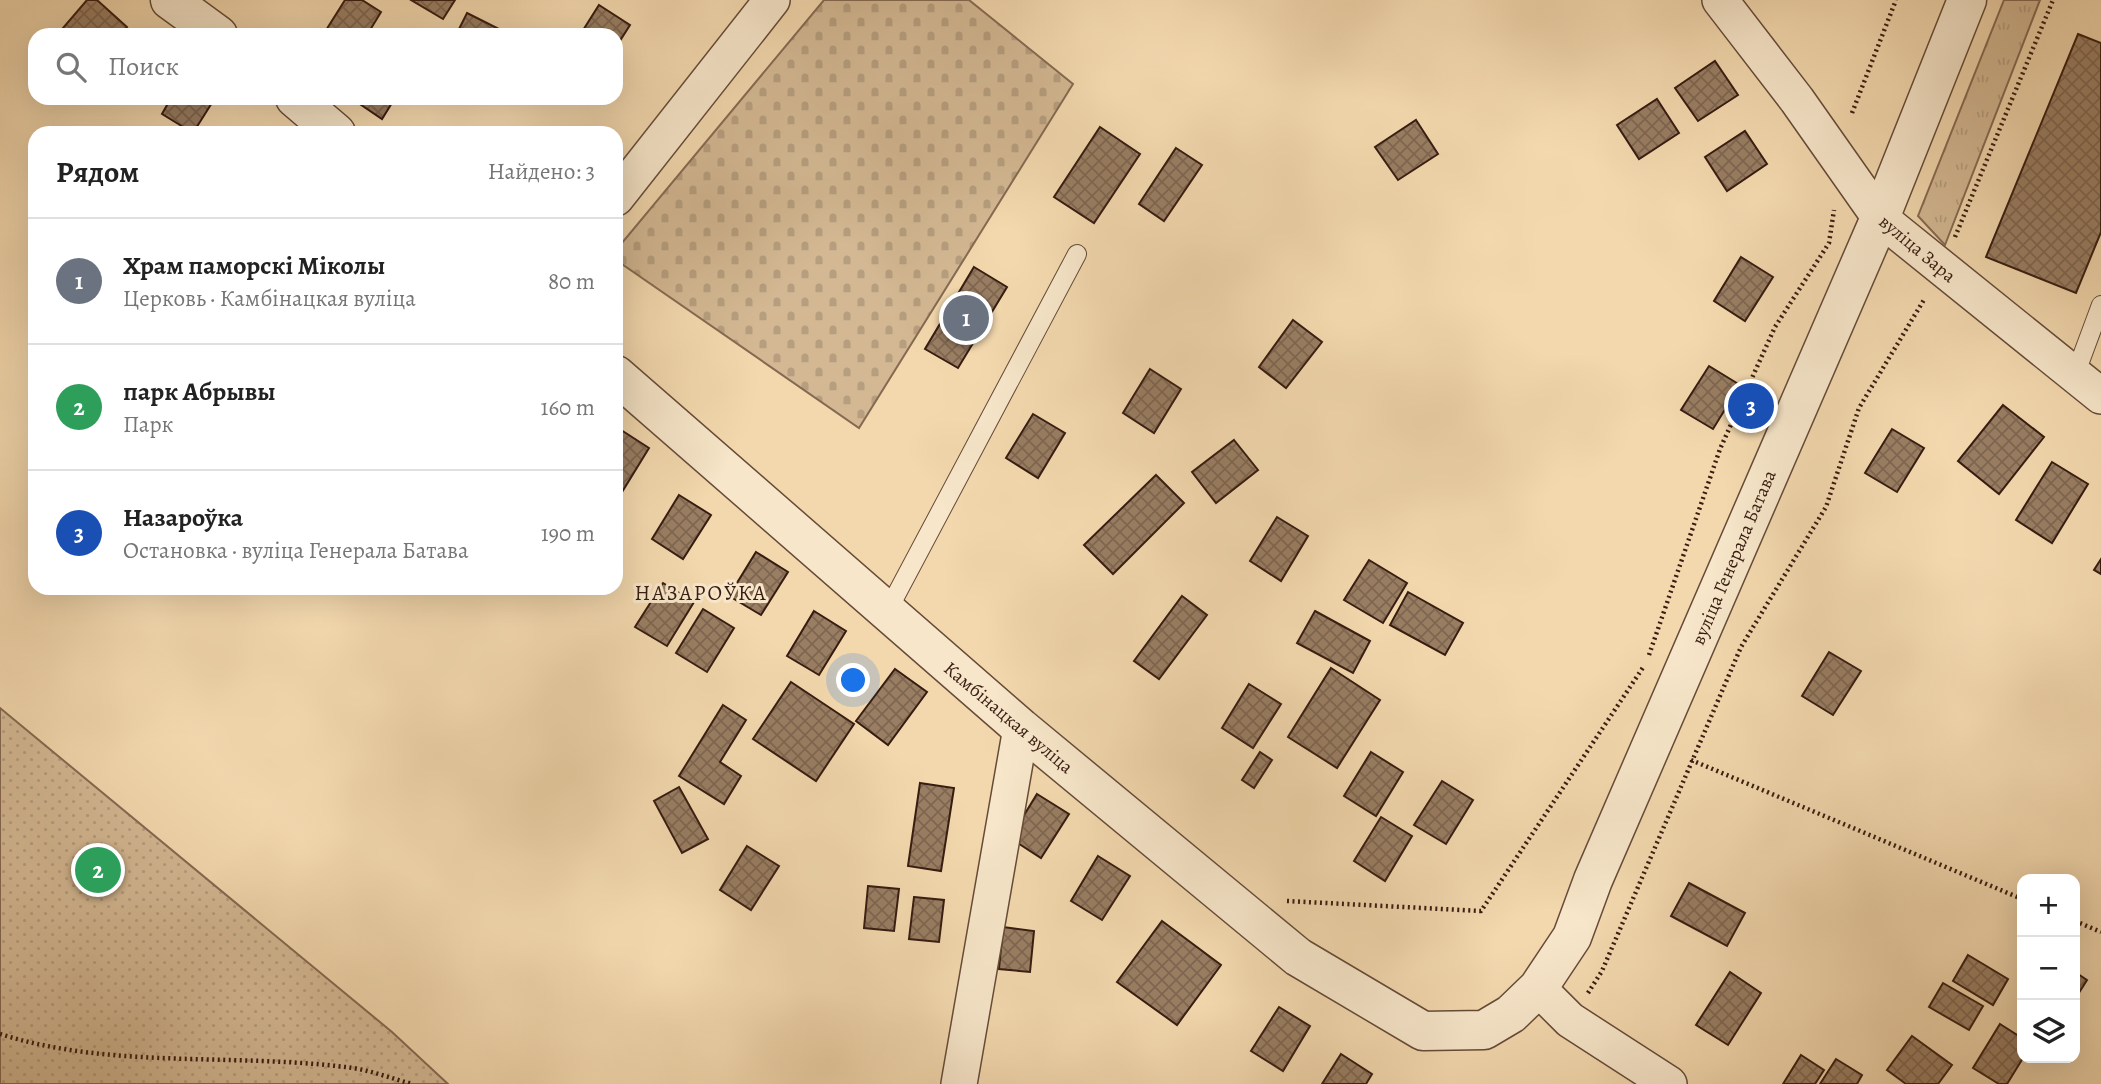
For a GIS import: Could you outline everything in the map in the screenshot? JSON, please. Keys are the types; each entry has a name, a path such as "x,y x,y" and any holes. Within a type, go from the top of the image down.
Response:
{"street":[{"path":"170,0 208,28"},
{"path":"623,189 772,0"},
{"name":"вуліца Зара","path":"1720,0 1797,100 1880,218 2092,383"},
{"name":"вуліца Генерала Батава","path":"1423,1031 1483,1030 1511,1014 1538,988 1572,937 1599,867 1880,218 1967,0"},
{"path":"303,105 328,126"},
{"name":"Камбінацкая вуліца","path":"623,381 1021,729 1298,957 1423,1031"},
{"path":"960,1084 1021,729"},
{"path":"1538,988 1570,1020 1669,1084"}],"lane":[{"path":"887,612 1077,254"},
{"path":"2092,383 2101,305"}],"path":[{"path":"1852,113 1896,0"},
{"path":"1570,1020 1602,971 1741,647 1826,507 1859,408 1942,268 2053,0"},
{"path":"1280,901 1481,911 1646,664 1720,449 1775,327 1829,243 1836,201"},
{"path":"1691,760 2017,897"},
{"path":"2080,923 2101,932"},
{"path":"0,1034 26,1043 82,1051 347,1067 412,1084"}],"green space":[{"path":"824,0 969,0 1073,84 859,428 623,265 623,242"},
{"path":"2004,0 2040,0 1945,245 1918,216"},
{"path":"0,708 392,1032 448,1084 0,1084"}],"building":[{"path":"87,0 97,0 127,27 126,28 63,28"},
{"path":"345,0 362,0 381,12 371,28 327,28"},
{"path":"411,0 455,0 443,19"},
{"path":"599,5 630,25 623,36 623,28 584,28"},
{"path":"467,13 497,28 460,28"},
{"path":"2078,34 2101,43 2101,232 2076,293 1986,257"},
{"path":"1715,61 1738,95 1698,121 1675,88"},
{"path":"1657,99 1679,133 1639,159 1617,125"},
{"path":"167,105 211,105 197,126 182,126 162,114"},
{"path":"361,105 391,105 382,119"},
{"path":"1416,120 1438,154 1398,180 1375,147"},
{"path":"1100,127 1140,154 1094,223 1054,197"},
{"path":"1745,131 1767,164 1727,191 1705,157"},
{"path":"1176,148 1202,165 1164,221 1139,204"},
{"path":"1741,257 1773,277 1745,321 1714,301"},
{"path":"974,267 1007,287 958,368 925,349"},
{"path":"1293,320 1322,342 1286,388 1259,367"},
{"path":"1709,366 1740,385 1713,429 1681,410"},
{"path":"1150,369 1181,389 1154,433 1123,413"},
{"path":"2003,405 2044,437 1999,494 1958,461"},
{"path":"1033,414 1065,433 1038,478 1006,458"},
{"path":"1892,429 1924,448 1897,492 1865,473"},
{"path":"623,431 649,448 623,490"},
{"path":"1234,440 1258,470 1216,503 1192,472"},
{"path":"2052,462 2088,484 2052,543 2016,520"},
{"path":"1156,475 1184,503 1113,574 1084,545"},
{"path":"679,495 711,515 683,559 652,539"},
{"path":"1277,517 1308,536 1281,581 1250,561"},
{"path":"756,552 788,572 761,615 729,596"},
{"path":"2101,559 2101,574 2094,570"},
{"path":"1369,560 1407,583 1383,623 1344,600"},
{"path":"663,583 694,602 667,646 635,627"},
{"path":"1408,592 1463,623 1445,655 1390,625"},
{"path":"1182,596 1207,615 1159,679 1134,661"},
{"path":"703,609 734,628 707,672 676,653"},
{"path":"814,611 846,631 819,675 787,656"},
{"path":"1315,611 1370,641 1353,673 1297,643"},
{"path":"1829,652 1861,671 1833,715 1802,696"},
{"path":"1331,668 1380,700 1337,768 1288,737"},
{"path":"895,669 927,692 888,745 856,721"},
{"path":"791,682 854,724 816,781 753,739"},
{"path":"1249,684 1281,704 1253,748 1222,728"},
{"path":"723,705 746,720 720,762 741,776 724,804 679,776"},
{"path":"1260,752 1272,760 1254,788 1242,780"},
{"path":"1371,752 1403,772 1376,816 1344,796"},
{"path":"1442,781 1473,800 1446,844 1414,825"},
{"path":"920,783 954,788 941,871 908,866"},
{"path":"679,787 708,839 682,853 654,801"},
{"path":"1037,794 1069,814 1041,858 1010,838"},
{"path":"1381,817 1412,836 1385,881 1354,861"},
{"path":"747,846 779,866 751,910 720,890"},
{"path":"1098,856 1130,876 1102,920 1071,901"},
{"path":"1689,883 1745,913 1727,946 1671,916"},
{"path":"868,886 899,889 894,931 864,928"},
{"path":"914,897 944,900 939,942 909,939"},
{"path":"1162,921 1221,965 1177,1025 1117,982"},
{"path":"1003,927 1034,931 1030,972 999,969"},
{"path":"1968,955 2008,979 1993,1005 1953,981"},
{"path":"1730,972 1761,993 1728,1045 1696,1025"},
{"path":"2080,975 2087,980 2080,991"},
{"path":"1943,983 1983,1006 1969,1030 1929,1007"},
{"path":"1279,1007 1310,1026 1283,1071 1251,1051"},
{"path":"2000,1024 2017,1035 2017,1063 2020,1063 2007,1084 1999,1084 1973,1068"},
{"path":"1912,1036 1952,1065 1938,1084 1906,1084 1887,1070"},
{"path":"1341,1054 1372,1074 1366,1084 1322,1084"},
{"path":"1801,1055 1824,1070 1815,1084 1783,1084"},
{"path":"1836,1059 1862,1075 1857,1084 1820,1084"}],"place":[{"name":"Храм паморскі Міколы","path":"966,318"},
{"name":"Назароўка","path":"1751,406"},
{"name":"парк Абрывы","path":"98,870"}],"district":[{"name":"НАЗАРОЎКА","path":"701,593"}]}
